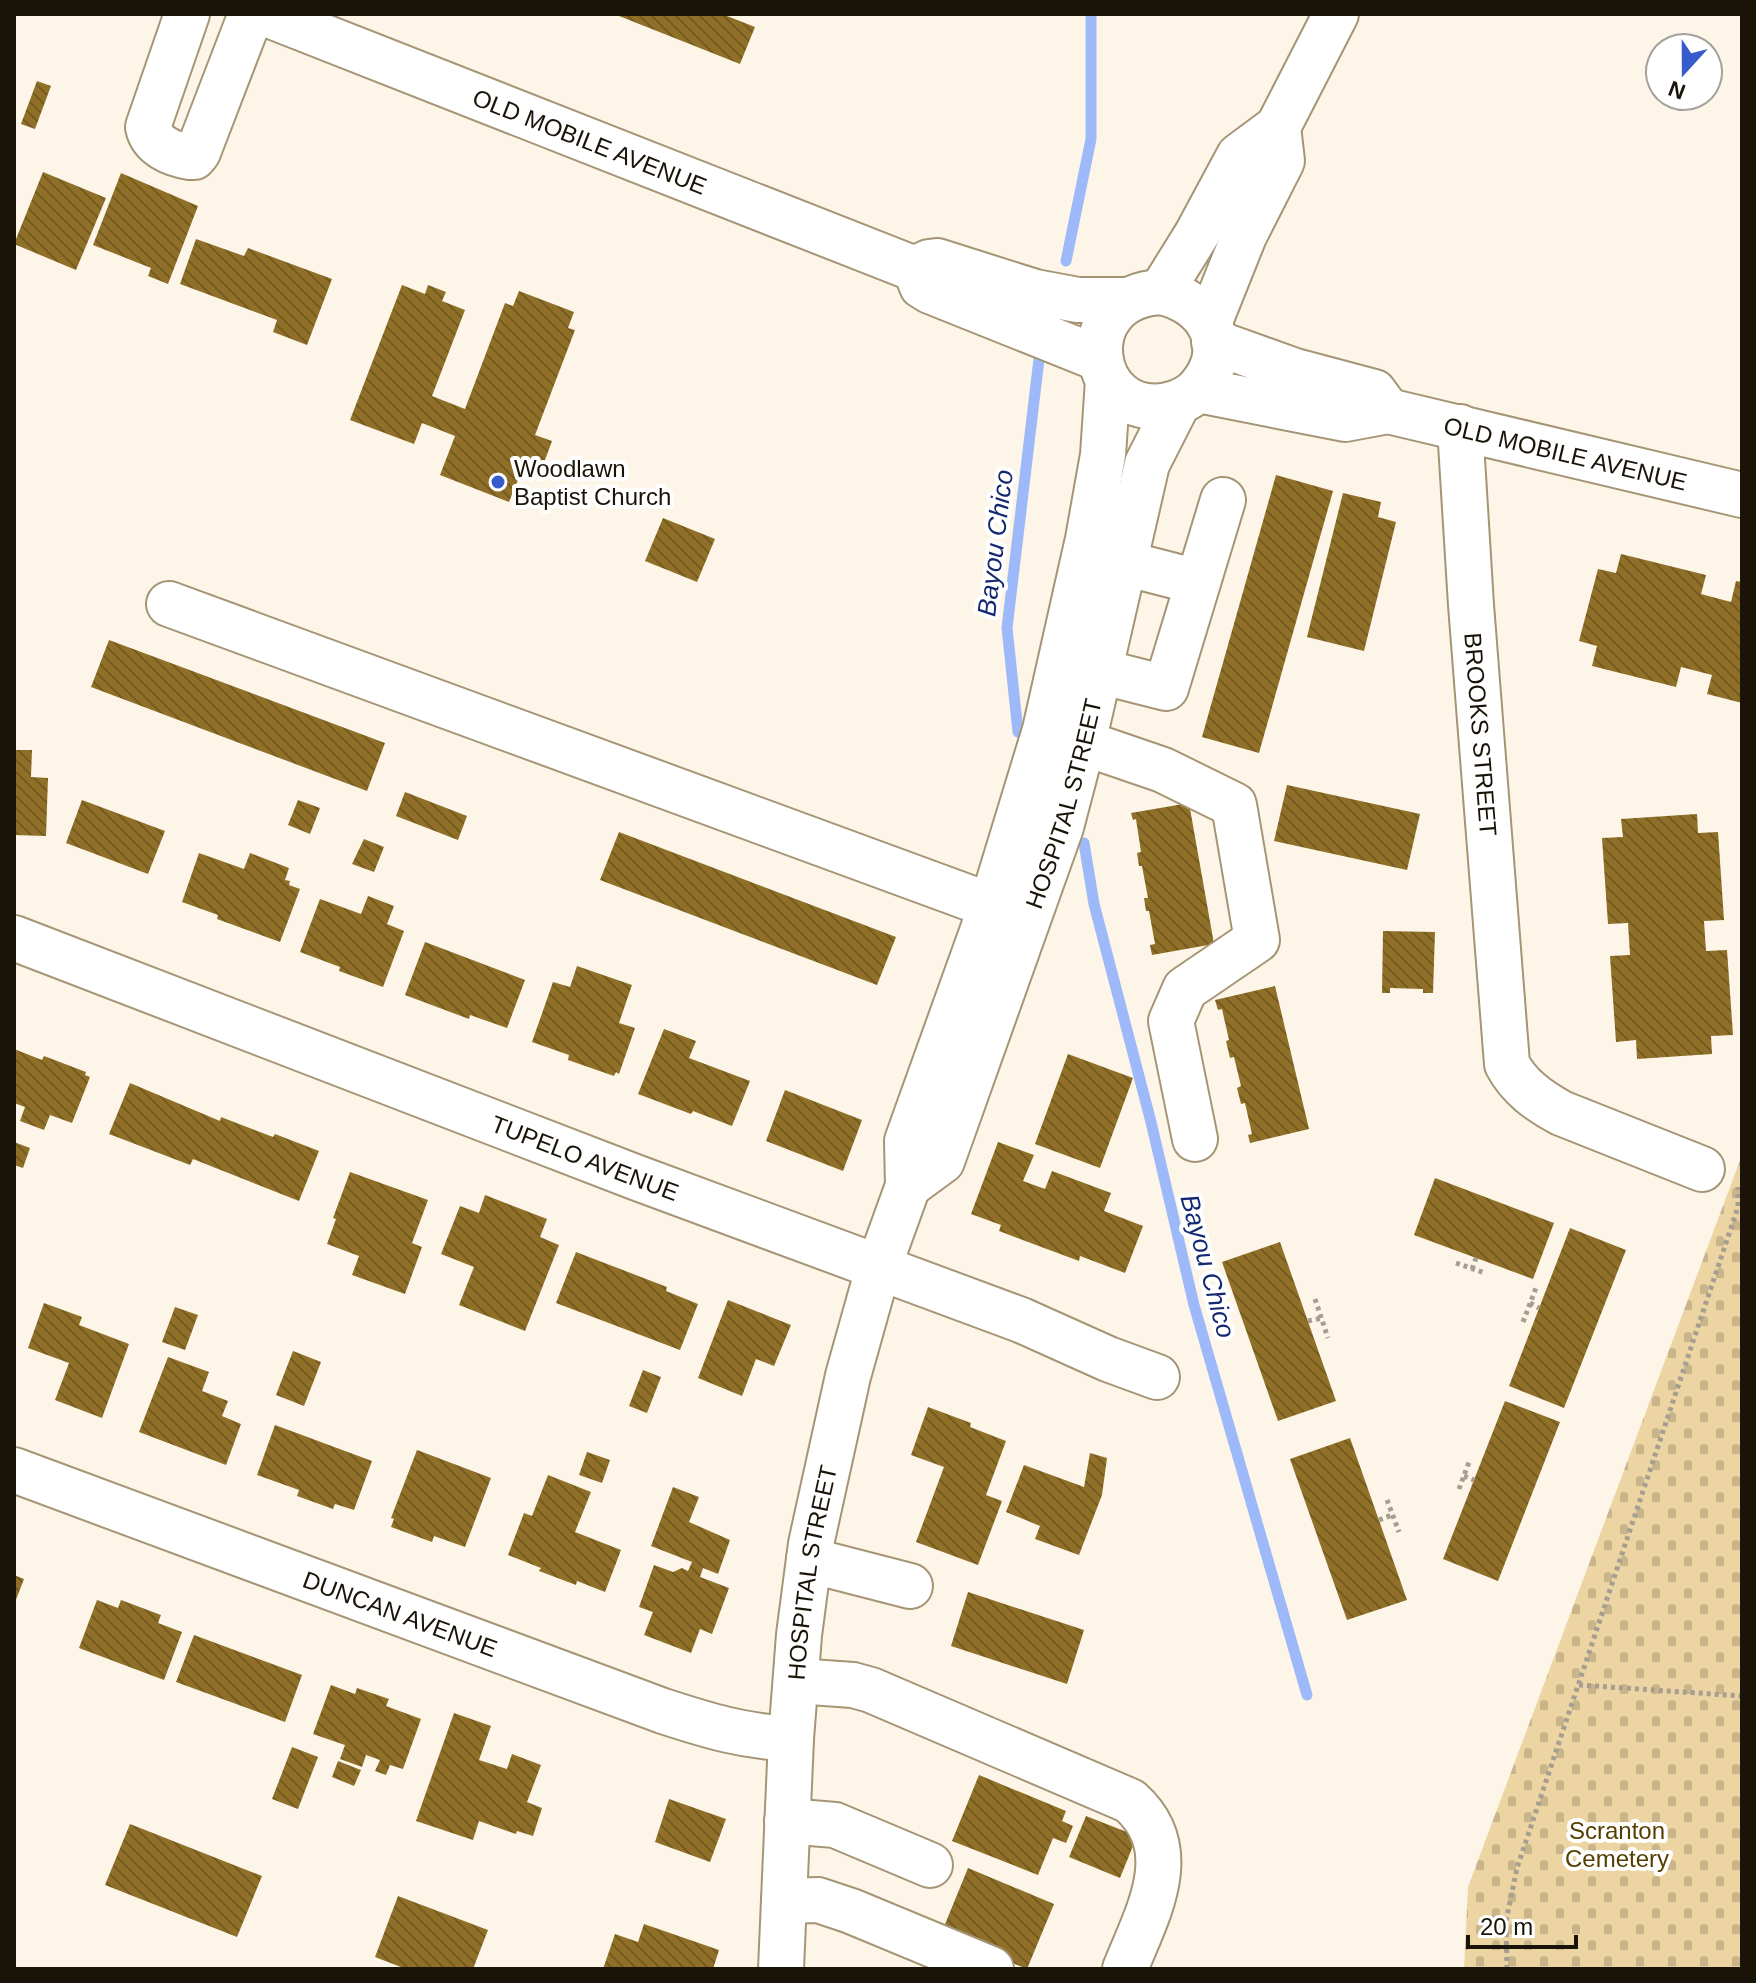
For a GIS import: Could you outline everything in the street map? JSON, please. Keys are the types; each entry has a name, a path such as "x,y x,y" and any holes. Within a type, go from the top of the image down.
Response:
{"street":[{"path":"187,14 148,127 159,146 194,157 251,14"},
{"name":"OLD MOBILE AVENUE","path":"266,14 915,269 922,286 930,291 1104,370 1121,395 1139,404 1159,407 1188,396 1345,419 1388,411 1742,495"},
{"path":"1104,370 1099,341 1113,311 1144,296 1197,234 1239,156 1278,127 1336,14"},
{"path":"1188,396 1208,376 1214,360 1212,332 1244,236 1282,161 1278,127"},
{"name":"OLD MOBILE AVENUE","path":"915,269 937,261 1035,292 1078,300 1144,296 1190,302 1212,332 1295,371 1374,392 1388,411"},
{"name":"HOSPITAL STREET","path":"781,1969 791,1739 809,1560 848,1376 878,1269 908,1186 907,1141 1009,913 1064,736 1080,666 1088,539 1103,455 1104,370"},
{"name":"HOSPITAL STREET","path":"1080,666 1124,563 1147,464 1188,396"},
{"name":"BROOKS STREET","path":"1460,427 1507,1064 1514,1078 1541,1102 1597,1128 1720,1175"},
{"path":"1080,666 1166,688 1223,500"},
{"path":"1124,563 1198,582"},
{"path":"169,604 1009,913"},
{"path":"1064,736 1163,770 1234,805 1257,940 1185,989 1171,1021 1195,1139"},
{"name":"TUPELO AVENUE","path":"14,938 620,1171 781,1229 878,1269 1021,1320 1157,1377"},
{"name":"DUNCAN AVENUE","path":"14,1470 677,1716 751,1737 791,1739"},
{"path":"809,1560 910,1586"},
{"path":"796,1681 853,1685 871,1690 1130,1801 1143,1813 1149,1825 1157,1843 1158,1859 1155,1896 1125,1969"},
{"path":"787,1821 835,1825 930,1865"},
{"path":"784,1901 818,1900 991,1969"}],"path":[{"path":"1507,1969 1506,1921 1517,1868 1738,1207 1720,1175"},
{"path":"1472,1269 1476,1258"},
{"path":"1456,1263 1485,1273"},
{"path":"1523,1322 1537,1285"},
{"path":"1315,1299 1328,1338"},
{"path":"1530,1303 1539,1308"},
{"path":"1308,1321 1322,1318"},
{"path":"1459,1489 1469,1462"},
{"path":"1464,1476 1474,1480"},
{"path":"1387,1500 1399,1532"},
{"path":"1379,1520 1392,1515"},
{"path":"1579,1685 1742,1696"}],"green space":[{"name":"Scranton Cemetery","path":"1742,1155 1742,1969 1464,1969 1468,1887"}],"building":[{"path":"614,14 722,14 755,27 740,64"},
{"path":"37,81 51,86 35,129 21,124"},
{"path":"43,172 106,198 76,270 14,244"},
{"path":"121,173 198,206 168,284 148,276 151,268 93,245"},
{"path":"196,239 244,256 248,248 332,279 307,345 273,332 277,320 180,284"},
{"path":"402,285 425,294 428,285 446,292 442,301 465,310 432,396 465,409 505,303 513,306 519,291 574,312 568,328 575,330 535,435 552,441 541,471 524,465 509,502 440,475 455,436 422,423 414,444 350,420"},
{"path":"1276,475 1333,491 1259,753 1202,737"},
{"path":"1343,493 1381,502 1378,517 1396,522 1364,651 1307,637"},
{"path":"663,518 715,539 697,582 645,561"},
{"path":"1621,554 1706,575 1701,594 1731,602 1736,581 1742,582 1742,703 1707,694 1712,675 1681,667 1676,687 1592,666 1597,646 1579,641 1598,569 1616,573"},
{"path":"109,640 385,743 367,791 91,687"},
{"path":"14,750 32,750 31,777 48,778 46,836 14,835"},
{"path":"1287,785 1420,814 1407,870 1274,841"},
{"path":"405,792 467,816 458,840 396,816"},
{"path":"82,800 165,831 148,874 66,843"},
{"path":"298,800 320,808 310,834 288,825"},
{"path":"1189,803 1214,944 1152,955 1150,945 1155,944 1149,911 1146,911 1144,898 1148,898 1137,853 1141,852 1136,819 1133,820 1131,813"},
{"path":"1697,814 1698,833 1718,832 1724,920 1704,921 1706,951 1727,950 1733,1035 1711,1036 1712,1054 1637,1059 1636,1040 1616,1042 1610,956 1630,955 1628,923 1608,924 1602,838 1623,837 1621,819"},
{"path":"619,832 896,937 877,985 600,880"},
{"path":"364,839 384,847 374,872 352,864"},
{"path":"199,853 244,869 250,853 289,868 285,880 300,889 280,942 217,919 218,915 182,902"},
{"path":"368,896 394,906 387,924 404,931 383,987 300,952 320,899 361,914"},
{"path":"1383,931 1435,932 1433,993 1423,993 1423,989 1390,988 1390,993 1382,993"},
{"path":"425,942 525,980 507,1028 470,1015 469,1019 405,995"},
{"path":"577,966 632,985 619,1023 635,1028 619,1074 616,1072 614,1076 568,1060 569,1055 532,1042 553,982 570,987"},
{"path":"1275,986 1309,1129 1250,1143 1248,1135 1252,1134 1245,1103 1241,1104 1237,1088 1241,1086 1234,1057 1230,1058 1222,1009 1218,1010 1215,1000"},
{"path":"664,1029 696,1041 689,1058 750,1081 732,1126 638,1094"},
{"path":"14,1049 42,1060 44,1056 86,1072 85,1075 90,1077 72,1123 50,1115 44,1130 20,1121 25,1107 14,1103"},
{"path":"1068,1054 1133,1078 1100,1168 1035,1144"},
{"path":"130,1083 220,1121 221,1117 319,1151 299,1201 193,1159 190,1165 109,1134"},
{"path":"785,1090 862,1120 843,1171 766,1141"},
{"path":"14,1142 30,1148 23,1168 14,1165"},
{"path":"998,1142 1034,1155 1023,1181 1045,1189 1052,1171 1111,1193 1104,1211 1143,1226 1125,1273 1080,1256 1079,1261 999,1231 1001,1225 971,1214"},
{"path":"350,1172 428,1200 412,1243 422,1247 405,1294 352,1275 359,1256 327,1244"},
{"path":"1435,1178 1554,1223 1533,1279 1414,1235"},
{"path":"485,1195 547,1219 540,1237 559,1245 525,1331 459,1305 474,1267 441,1254 460,1206 479,1213"},
{"path":"1570,1228 1626,1250 1564,1408 1509,1386"},
{"path":"1280,1242 1336,1401 1278,1421 1222,1262"},
{"path":"576,1252 667,1287 666,1291 698,1304 680,1350 556,1303"},
{"path":"728,1300 791,1325 774,1366 756,1359 742,1396 698,1378"},
{"path":"44,1303 82,1317 79,1325 129,1344 102,1418 55,1400 69,1363 28,1348"},
{"path":"175,1307 198,1315 185,1350 162,1342"},
{"path":"293,1351 321,1362 304,1406 276,1395"},
{"path":"168,1357 209,1372 202,1391 228,1401 222,1416 241,1424 226,1465 139,1432"},
{"path":"643,1370 661,1377 647,1413 629,1406"},
{"path":"1505,1401 1560,1422 1498,1581 1443,1559"},
{"path":"928,1407 971,1423 970,1427 1006,1441 986,1495 1002,1501 978,1565 916,1542 944,1467 911,1455"},
{"path":"275,1425 372,1461 354,1510 335,1504 333,1509 297,1496 299,1490 257,1475"},
{"path":"1350,1438 1407,1600 1347,1620 1290,1459"},
{"path":"417,1450 491,1478 465,1547 434,1536 432,1542 391,1527 394,1519 391,1518"},
{"path":"587,1452 610,1460 602,1483 579,1475"},
{"path":"1090,1453 1107,1458 1102,1495 1079,1555 1035,1539 1040,1526 1006,1512 1024,1465 1084,1487"},
{"path":"548,1475 591,1492 575,1532 621,1550 605,1592 539,1571 541,1568 508,1555 524,1513 532,1516"},
{"path":"673,1487 699,1497 689,1522 730,1540 718,1574 703,1568 700,1577 729,1588 712,1634 700,1629 691,1653 644,1635 653,1612 639,1607 654,1565 673,1572 682,1568 688,1571 692,1562 651,1546"},
{"path":"14,1575 24,1579 14,1605"},
{"path":"968,1592 1084,1630 1067,1684 951,1646"},
{"path":"97,1600 118,1608 121,1600 161,1615 158,1623 182,1632 164,1680 79,1648"},
{"path":"194,1635 302,1675 285,1722 176,1682"},
{"path":"331,1685 355,1694 357,1688 389,1699 386,1706 421,1719 403,1769 390,1765 386,1775 375,1771 380,1760 366,1755 362,1767 340,1759 345,1745 313,1734"},
{"path":"454,1713 491,1726 479,1760 507,1769 512,1754 541,1765 527,1802 542,1808 533,1836 517,1831 516,1834 479,1821 473,1840 416,1821"},
{"path":"292,1747 318,1757 298,1809 272,1799"},
{"path":"338,1761 361,1770 354,1786 332,1777"},
{"path":"979,1775 1066,1811 1062,1821 1073,1826 1066,1843 1053,1838 1038,1875 952,1841"},
{"path":"669,1799 726,1819 710,1862 655,1842"},
{"path":"1086,1816 1137,1836 1120,1878 1069,1857"},
{"path":"130,1824 262,1876 237,1937 105,1885"},
{"path":"968,1868 1054,1904 1027,1969 941,1934"},
{"path":"398,1896 488,1930 473,1969 406,1969 375,1957"},
{"path":"644,1924 719,1950 713,1969 603,1969 615,1934 638,1942"}],"waterway":[{"name":"Bayou Chico","path":"1066,261 1091,139 1091,14"},
{"name":"Bayou Chico","path":"1018,732 1007,628 1039,359"},
{"name":"Bayou Chico","path":"1084,843 1094,904 1151,1122 1194,1305 1307,1695"}],"place":[{"name":"Woodlawn Baptist Church","path":"498,482"}]}
